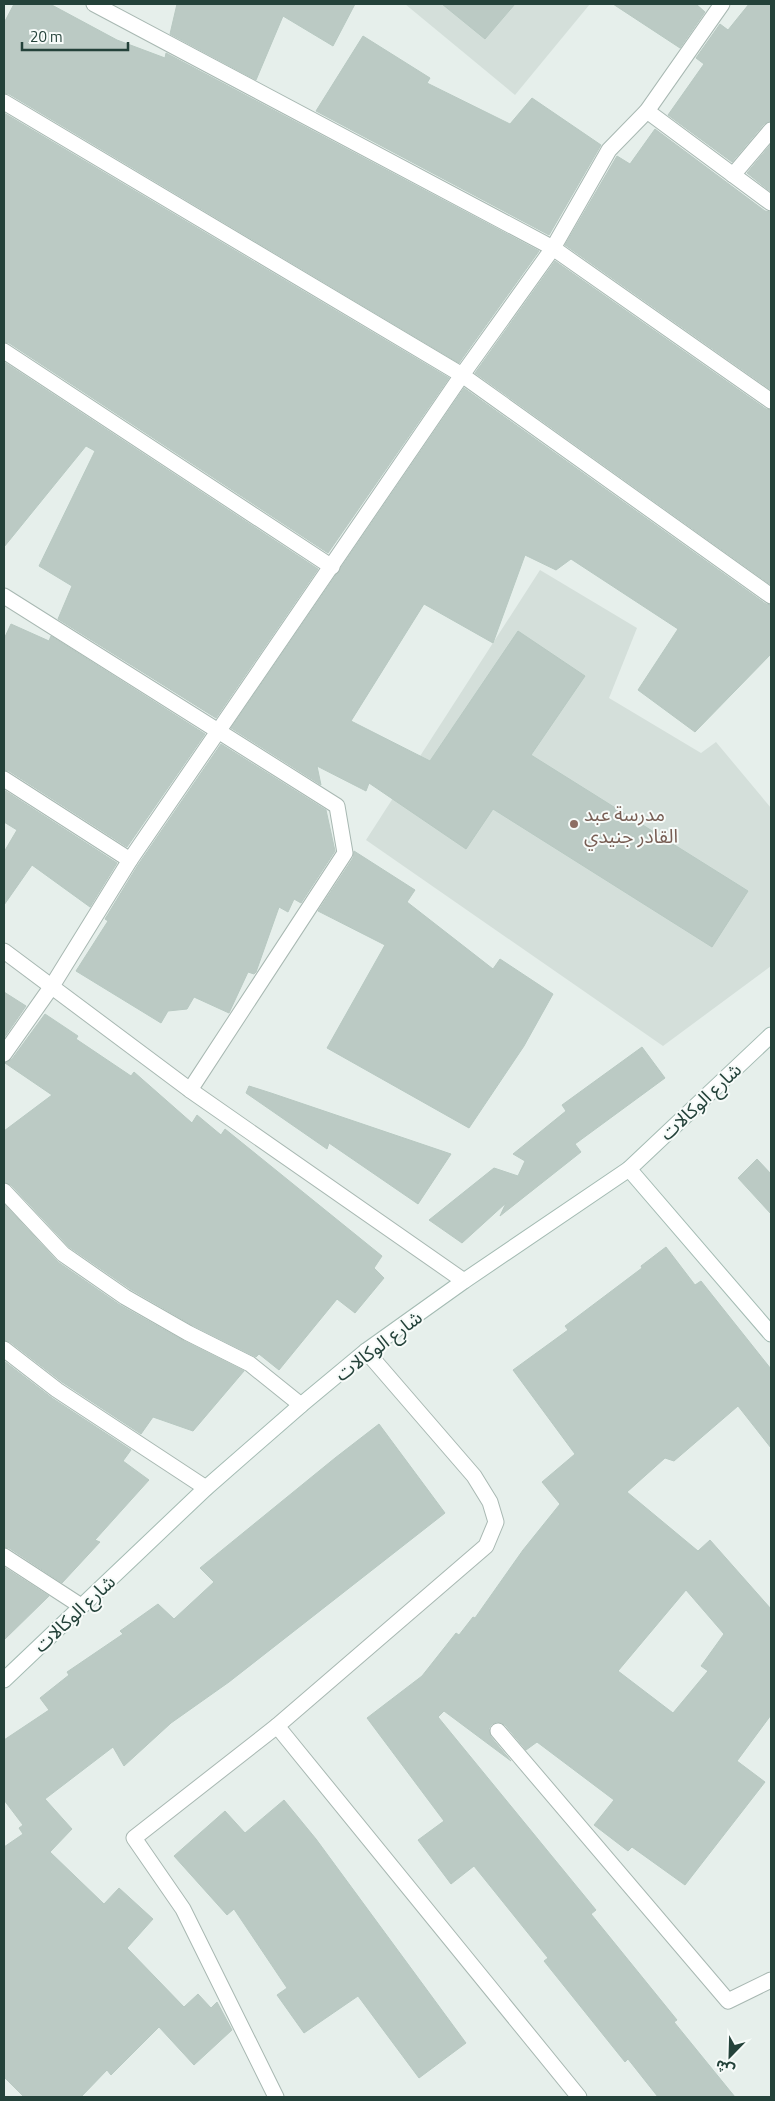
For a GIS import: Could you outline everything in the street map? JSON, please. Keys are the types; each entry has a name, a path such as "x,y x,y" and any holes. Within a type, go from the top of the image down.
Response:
{"street":[{"path":"94,4 553,248 771,401"},
{"path":"4,1054 52,986 130,860 462,375 553,248 609,150 647,111 722,4"},
{"path":"4,102 462,375 771,596"},
{"path":"647,111 771,203"},
{"path":"733,175 771,130"},
{"path":"4,352 332,567"},
{"path":"4,596 337,806 345,853 190,1090"},
{"path":"4,779 130,860"},
{"path":"4,951 190,1090 464,1281"},
{"name":"شارع الوكالات","path":"4,1680 206,1488 301,1405 366,1352 464,1281 629,1169 771,1035"},
{"path":"629,1169 771,1334"},
{"path":"4,1191 63,1254 125,1297 250,1364 301,1405"},
{"path":"4,1349 57,1390 206,1488"},
{"path":"276,2097 183,1909 134,1838 277,1726 486,1546 496,1522 490,1502 474,1476 366,1352"},
{"path":"4,1556 81,1606"},
{"path":"277,1726 579,2097"},
{"path":"498,1731 728,2001 771,1980"}],"shaded area":[{"path":"405,4 590,4 515,95"},
{"name":"مدرسة عبد القادر جنيدي","path":"540,570 637,628 609,698 701,753 716,742 771,808 771,966 663,1046 366,840"}],"building":[{"path":"14,4 50,4 117,40 165,58 166,53 539,251 459,363 9,94 4,93 4,23"},
{"path":"177,4 355,4 333,46 283,16 256,80 170,34"},
{"path":"442,4 515,4 485,39"},
{"path":"613,4 696,4 705,12 680,48"},
{"path":"749,4 771,4 771,121 764,124 732,162 668,115 704,64 696,58 720,24 728,30"},
{"path":"363,36 430,78 427,83 510,124 532,98 601,145 549,235 316,111"},
{"path":"4,113 449,378 328,553 9,343 4,342"},
{"path":"655,129 765,211 771,212 771,390 565,245 617,156 630,164"},
{"path":"771,144 771,192 747,173"},
{"path":"555,261 766,409 771,410 771,585 475,373"},
{"path":"4,362 318,569 216,718 58,619 72,586 39,566 95,451 86,446 4,547"},
{"path":"464,388 766,604 771,605 771,654 695,732 638,690 678,629 571,559 556,570 525,555 493,643 424,604 351,721 430,761 518,631 585,676 531,755 748,891 712,947 493,809 466,849 369,783 366,791 317,766 321,785 231,728"},
{"path":"11,624 49,641 51,636 205,734 127,847 9,771 4,770 4,639"},
{"path":"221,744 326,810 335,851 301,903 294,899 288,912 279,907 256,972 254,974 248,972 229,1013 194,997 187,1009 168,1011 161,1023 76,971 108,921 105,919 138,865"},
{"path":"4,790 117,863 90,907 32,865 4,905 4,852 17,830 4,822"},
{"path":"354,851 415,890 407,902 493,969 500,959 553,994 524,1046 469,1128 327,1048 385,945 318,911 353,858"},
{"path":"4,992 26,1006 4,1038"},
{"path":"45,1014 78,1036 76,1039 131,1076 134,1072 192,1123 197,1115 221,1135 225,1129 382,1256 374,1268 384,1278 355,1313 337,1299 279,1370 259,1354 256,1357 192,1325 130,1289 69,1247 11,1185 4,1182 4,1131 52,1095 5,1063 12,1059"},
{"path":"642,1047 665,1078 575,1144 581,1152 500,1216 506,1203 462,1243 429,1220 494,1168 518,1176 525,1161 513,1154 566,1111 562,1105"},
{"path":"249,1086 451,1154 418,1204 329,1143 327,1149 246,1093"},
{"path":"757,1159 771,1174 771,1214 738,1178"},
{"path":"4,1204 58,1262 120,1305 184,1341 244,1371 193,1431 153,1417 141,1434 62,1382 10,1342 4,1340"},
{"path":"666,1247 695,1285 701,1281 771,1369 771,1448 738,1406 674,1461 665,1458 627,1492 698,1551 710,1540 771,1609 771,1715 737,1761 765,1782 685,1885 632,1847 628,1851 594,1825 614,1800 537,1742 526,1750 505,1725 497,1722 492,1724 489,1728 491,1737 511,1761 444,1711 438,1717 596,1910 591,1914 677,2020 674,2022 735,2097 658,2097 628,2059 625,2062 544,1961 548,1958 474,1866 451,1884 418,1840 444,1821 367,1718 422,1676 456,1633 459,1635 473,1617 475,1618 523,1550 560,1504 542,1482 575,1454 513,1370 568,1330 565,1326 642,1268 641,1266","holes":["686,1590 724,1634 701,1666 708,1671 673,1713 618,1671"]},
{"path":"4,1361 52,1398 131,1450 123,1461 149,1480 95,1540 100,1542 62,1583 9,1548 4,1547"},
{"path":"379,1424 445,1513 229,1682 171,1723 124,1766 113,1747 45,1799 72,1829 50,1852 104,1904 119,1888 153,1919 127,1948 184,2007 198,1994 211,2008 217,2002 232,2030 194,2065 159,2027 111,2075 107,2070 81,2097 24,2097 4,2077 4,1847 23,1834 19,1828 23,1825 4,1800 4,1740 49,1710 40,1698 69,1675 67,1672 123,1634 120,1631 158,1604 174,1619 214,1582 200,1568"},
{"path":"4,1567 49,1596 4,1640"},
{"path":"284,1800 316,1839 466,2043 419,2078 358,1996 304,2033 277,1995 287,1988 234,1909 227,1915 174,1856 225,1811 245,1833"}],"place":[{"name":"مدرسة عبد القادر جنيدي","path":"574,824"}]}
